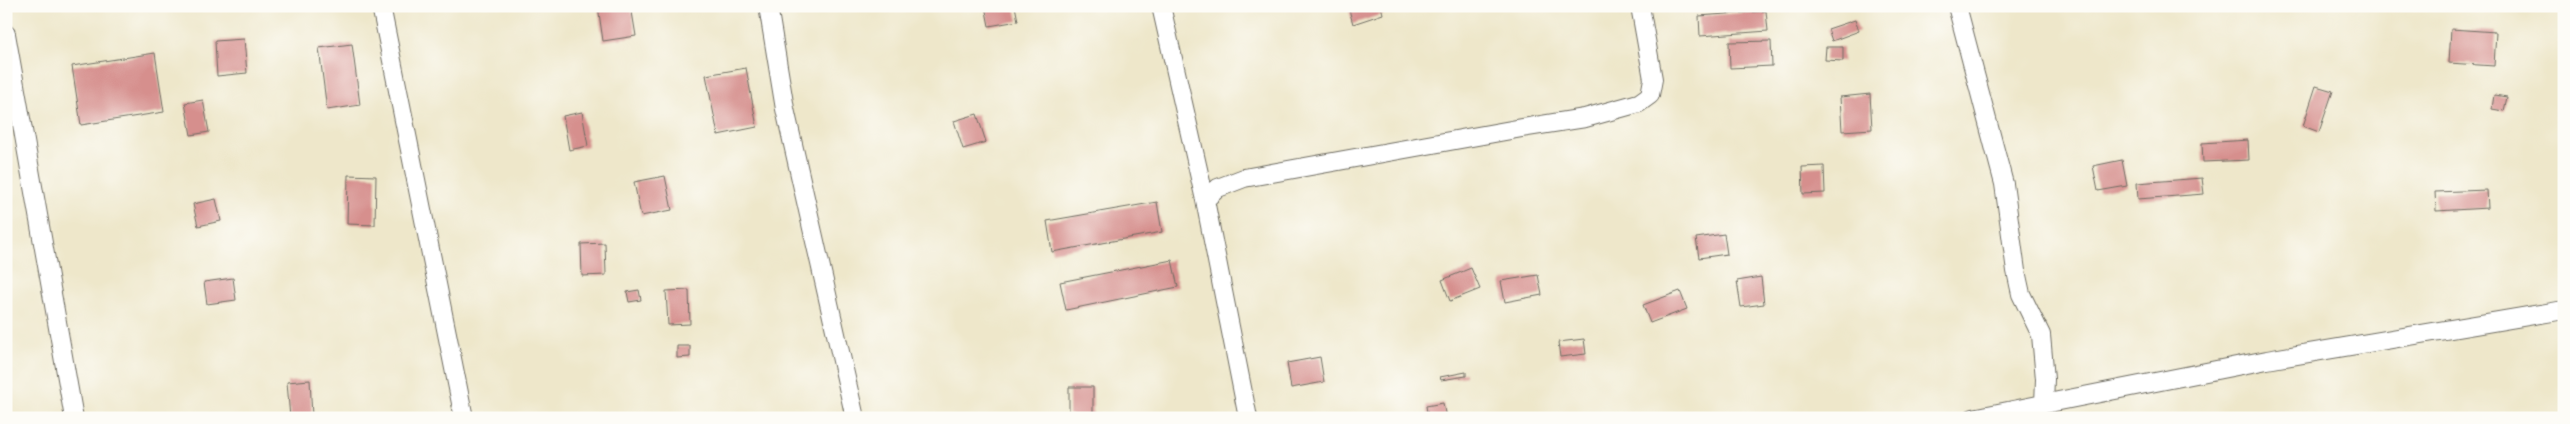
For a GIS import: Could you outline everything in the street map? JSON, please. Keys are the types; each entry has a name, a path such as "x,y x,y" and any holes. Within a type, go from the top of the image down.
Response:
{"street":[{"path":"381,6 464,418"},
{"path":"768,6 785,108 855,418"},
{"path":"1161,6 1205,200 1248,418"},
{"path":"1205,200 1218,188 1244,178 1585,118 1639,103 1650,95 1652,79 1640,6"},
{"path":"1956,6 2004,184 2021,294 2041,335 2045,379 2044,404"},
{"path":"6,34 74,418"},
{"path":"1973,418 2267,360 2564,310"}],"building":[{"path":"598,6 631,6 636,36 603,41"},
{"path":"985,6 1015,6 1018,21 989,26"},
{"path":"1348,6 1381,6 1383,14 1353,24"},
{"path":"1766,11 1768,31 1700,36 1699,16"},
{"path":"1855,20 1859,31 1832,41 1828,29"},
{"path":"2451,29 2496,32 2494,66 2449,63"},
{"path":"244,39 247,73 217,76 215,41"},
{"path":"1771,41 1772,66 1730,68 1729,42"},
{"path":"352,44 360,105 327,110 319,48"},
{"path":"1826,47 1843,47 1843,61 1825,60"},
{"path":"155,53 164,112 81,125 72,66"},
{"path":"746,68 757,127 718,135 706,75"},
{"path":"2316,86 2333,91 2319,132 2303,126"},
{"path":"1870,94 1872,129 1842,131 1840,97"},
{"path":"2494,95 2507,97 2504,111 2492,109"},
{"path":"203,100 209,132 191,135 185,103"},
{"path":"582,112 588,146 569,150 563,116"},
{"path":"977,114 986,142 963,149 954,121"},
{"path":"2248,140 2249,160 2203,162 2202,143"},
{"path":"2122,160 2127,186 2098,191 2093,166"},
{"path":"1824,166 1825,193 1803,194 1802,167"},
{"path":"348,175 376,176 375,225 347,224"},
{"path":"665,176 672,210 641,216 634,182"},
{"path":"2202,178 2204,194 2138,199 2137,183"},
{"path":"2487,190 2488,208 2436,211 2435,192"},
{"path":"216,199 221,221 198,226 193,204"},
{"path":"1157,202 1162,232 1052,252 1047,221"},
{"path":"1724,234 1727,254 1699,258 1696,238"},
{"path":"605,243 606,275 582,276 581,244"},
{"path":"1172,260 1178,287 1066,310 1060,282"},
{"path":"1471,268 1480,289 1450,301 1442,280"},
{"path":"1538,275 1542,295 1505,302 1501,281"},
{"path":"1761,277 1764,304 1741,307 1737,281"},
{"path":"233,278 236,300 207,304 204,282"},
{"path":"639,290 641,300 629,302 627,292"},
{"path":"689,290 690,324 668,325 666,291"},
{"path":"1680,291 1687,309 1650,323 1643,305"},
{"path":"1584,339 1586,354 1560,357 1558,342"},
{"path":"677,346 690,346 690,357 677,358"},
{"path":"1320,357 1324,382 1291,388 1287,363"},
{"path":"1466,372 1466,376 1441,380 1440,377"},
{"path":"310,380 312,416 290,418 287,382"},
{"path":"1069,387 1093,387 1093,415 1069,415"},
{"path":"1443,403 1446,418 1428,418 1426,406"}]}
